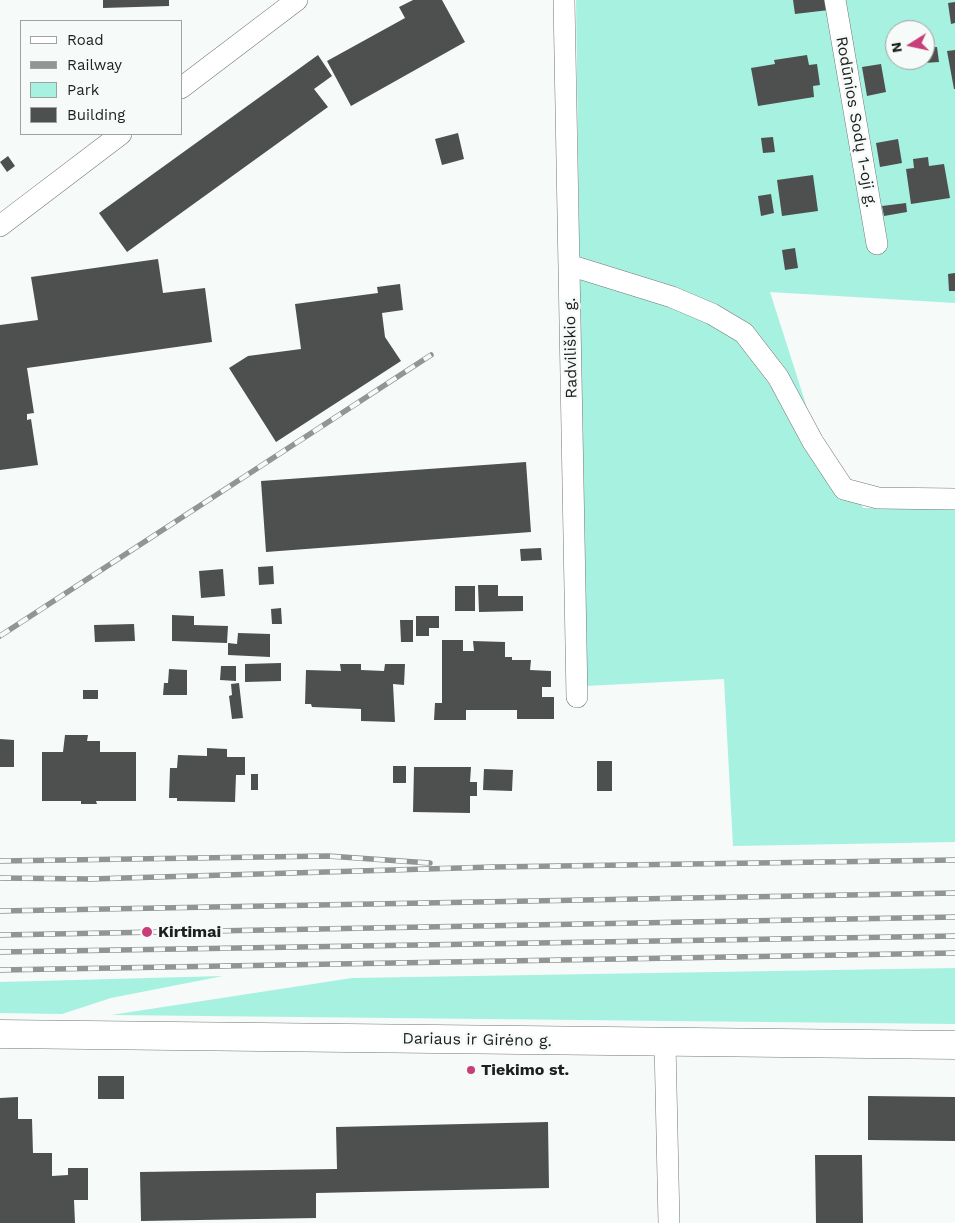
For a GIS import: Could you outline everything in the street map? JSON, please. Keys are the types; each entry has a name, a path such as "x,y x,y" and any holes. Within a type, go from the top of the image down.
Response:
{"street":[{"path":"182,87 297,0"},
{"name":"Radviliškio g.","path":"564,0 577,696"},
{"name":"Rodūnios Sodų 1-oji g.","path":"835,0 877,244"},
{"path":"0,226 120,135"},
{"path":"569,265 672,297 712,314 744,333 778,377 813,442 844,489 878,498 955,498"},
{"name":"Dariaus ir Girėno g.","path":"0,1034 955,1045"},
{"path":"665,1043 670,1223"}],"green space":[{"path":"576,0 955,0 955,303 770,292 809,414 863,508 955,509 955,842 733,846 724,679 585,686"},
{"path":"955,968 955,1024 111,1015 352,978"},
{"path":"223,976 111,998 62,1014 0,1013 0,982"}],"building":[{"path":"103,0 169,0 169,6 103,8"},
{"path":"413,0 442,0 465,42 351,106 327,61 405,18 399,7"},
{"path":"793,0 828,0 829,10 795,14"},
{"path":"955,2 955,23 951,24 948,3"},
{"path":"935,47 937,47 939,62 935,62"},
{"path":"955,50 955,89 954,89 947,51"},
{"path":"318,55 332,76 314,89 328,107 127,252 99,213"},
{"path":"807,55 809,65 817,64 820,85 813,86 814,97 758,106 751,68 775,64 774,60"},
{"path":"881,64 886,92 867,96 862,67"},
{"path":"458,133 464,159 442,165 435,139"},
{"path":"773,137 775,152 763,153 761,138"},
{"path":"898,139 902,163 880,167 876,143"},
{"path":"8,156 15,166 7,172 0,162"},
{"path":"928,157 929,166 944,164 950,198 911,204 906,169 914,168 913,159"},
{"path":"813,175 818,211 782,216 777,180"},
{"path":"771,194 774,213 761,216 758,196"},
{"path":"906,203 907,212 884,216 882,206"},
{"path":"795,248 798,268 785,270 782,250"},
{"path":"158,259 163,293 205,288 212,342 27,368 34,413 27,414 27,420 31,419 38,465 0,470 0,325 38,320 31,277"},
{"path":"955,273 955,291 949,291 948,274"},
{"path":"400,284 403,310 382,313 385,337 401,361 276,442 229,368 248,356 301,349 295,304 378,293 377,287"},
{"path":"526,462 531,532 266,552 261,481"},
{"path":"541,548 542,560 521,561 520,549"},
{"path":"273,566 274,584 259,585 258,567"},
{"path":"223,569 225,596 201,598 199,571"},
{"path":"478,585 498,585 498,596 523,596 523,611 479,612"},
{"path":"455,586 475,586 475,611 455,611"},
{"path":"281,608 282,624 272,624 271,609"},
{"path":"172,615 194,616 194,625 228,626 227,643 172,641"},
{"path":"416,616 439,616 439,628 429,628 429,636 416,636"},
{"path":"400,620 413,620 413,642 401,642"},
{"path":"134,624 135,641 95,642 94,625"},
{"path":"238,633 270,634 270,657 228,655 228,643 237,644"},
{"path":"442,640 463,640 463,651 474,651 473,641 505,642 505,657 512,657 512,660 531,660 530,670 551,671 551,687 542,687 542,697 554,697 554,719 517,719 517,710 466,710 466,720 434,720 435,703 442,703"},
{"path":"281,663 281,681 245,682 245,664"},
{"path":"340,664 361,664 361,670 384,671 385,664 405,664 404,685 393,684 395,722 361,721 361,709 312,707 311,704 305,704 306,670 341,671"},
{"path":"221,666 236,666 236,681 220,680"},
{"path":"169,669 187,670 187,695 163,695 164,683 168,683"},
{"path":"239,683 243,718 232,719 229,696 232,695 231,684"},
{"path":"83,690 98,690 98,699 83,699"},
{"path":"65,735 88,735 87,741 100,741 100,752 136,752 136,801 96,801 97,804 81,804 81,801 42,801 42,752 63,752"},
{"path":"0,739 14,740 14,767 0,767"},
{"path":"207,748 227,749 227,757 245,757 245,775 236,775 235,802 177,801 177,798 169,798 170,768 177,768 178,755 207,756"},
{"path":"597,761 612,761 612,791 597,791"},
{"path":"393,766 406,766 406,783 393,783"},
{"path":"414,767 471,767 470,782 477,782 477,796 470,796 470,813 413,812"},
{"path":"484,769 513,770 512,791 483,790"},
{"path":"251,774 258,774 258,790 251,790"},
{"path":"98,1076 124,1076 124,1099 98,1099"},
{"path":"868,1096 955,1097 955,1141 868,1140"},
{"path":"18,1097 18,1119 32,1119 33,1153 52,1153 52,1176 68,1175 68,1168 88,1168 88,1200 74,1200 75,1223 0,1223 0,1098"},
{"path":"548,1122 549,1188 316,1193 316,1218 141,1221 140,1172 337,1169 336,1127"},
{"path":"815,1155 862,1155 863,1223 816,1223"}],"railway":[{"path":"0,636 431,355"},
{"path":"0,861 328,856 430,863"},
{"path":"0,878 91,879 493,867 955,860"},
{"path":"0,911 955,893"},
{"path":"0,935 955,917"},
{"path":"0,952 955,936"},
{"path":"0,970 955,953"}],"place":[{"name":"Kirtimai","path":"147,932"},
{"name":"Tiekimo st.","path":"471,1070"}]}
